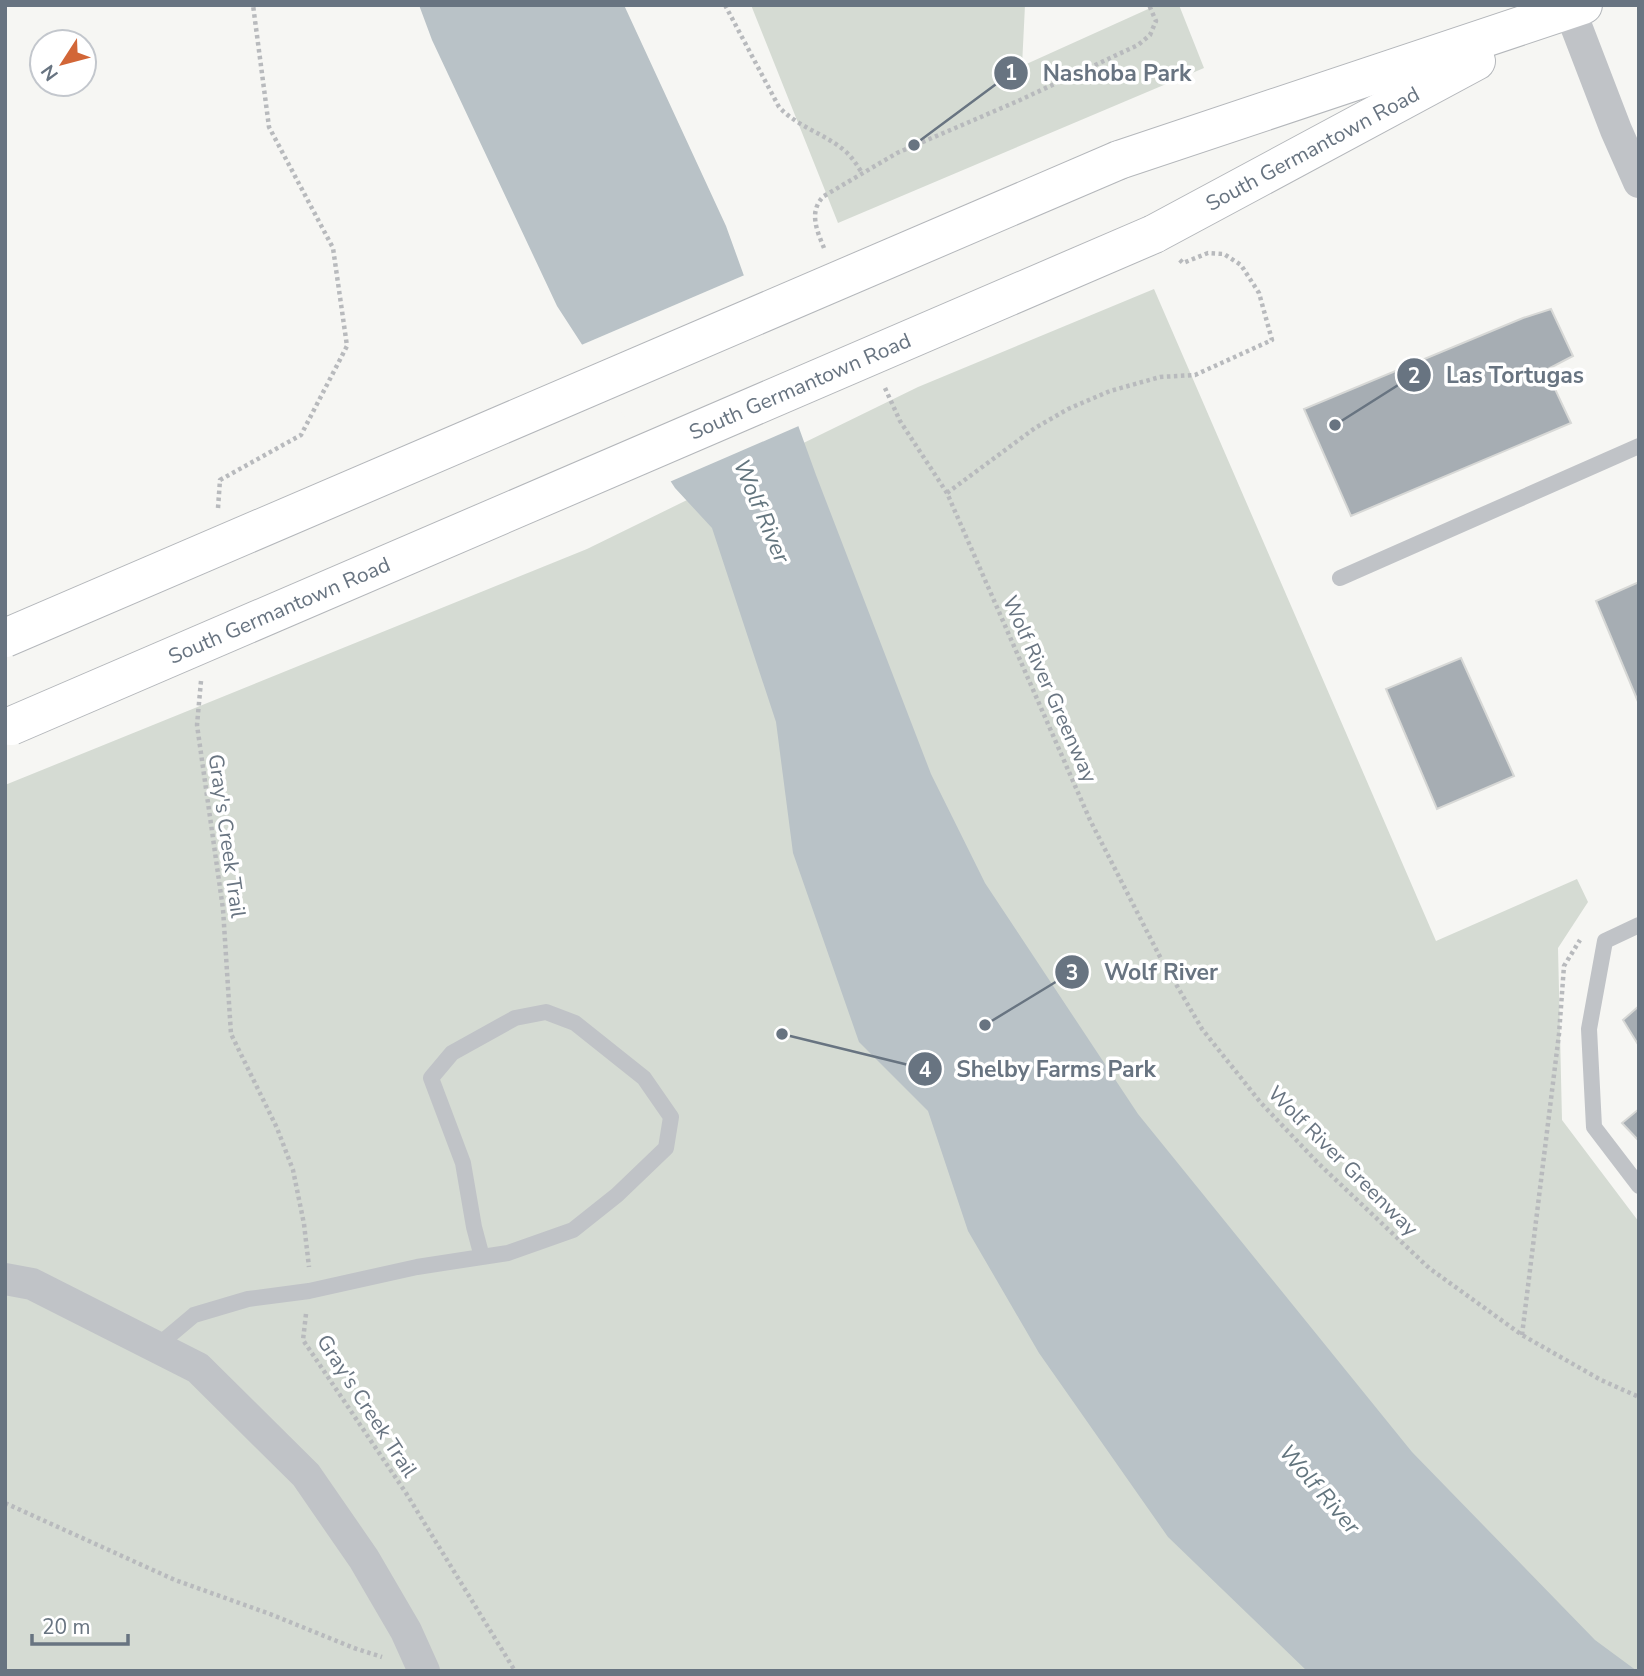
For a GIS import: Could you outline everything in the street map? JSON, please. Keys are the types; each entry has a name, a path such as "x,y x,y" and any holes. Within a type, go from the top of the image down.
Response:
{"main road":[{"name":"South Germantown Road","path":"5,638 1119,160 1574,7"},
{"name":"South Germantown Road","path":"8,728 1154,234 1574,7"}],"street":[{"path":"1574,7 1639,182"},
{"path":"5,1279 32,1284 198,1368 306,1475 364,1559 406,1631 424,1671"}],"lane":[{"path":"1340,578 1639,446"},
{"path":"1631,929 1605,941 1589,1029 1594,1127 1639,1186"},
{"path":"156,1347 194,1315 248,1298 309,1291 417,1267 482,1257 508,1253 573,1230 617,1195 666,1148 671,1116 644,1078 575,1023 546,1012 514,1018 452,1053 431,1078 463,1163 482,1257"}],"path":[{"path":"216,520 220,480 301,435 347,346 334,248 269,128 253,5"},
{"path":"725,5 779,107 798,124 844,150 862,173"},
{"path":"829,258 815,225 814,216 819,200 897,153 1138,45 1150,35 1156,21 1149,5"},
{"path":"947,493 1035,428 1068,409 1110,391 1160,377 1195,375 1272,340 1259,293 1241,265 1224,254 1208,253 1183,263 1154,234"},
{"name":"Wolf River Greenway","path":"883,383 900,421 947,493 1090,820 1159,955 1202,1029 1261,1103 1318,1163 1430,1268 1522,1335 1601,1380 1639,1397"},
{"name":"Gray's Creek Trail","path":"202,670 197,724 223,909 231,1034 278,1128 293,1170 304,1224 310,1278 303,1340 405,1493 515,1671"},
{"path":"1522,1335 1559,1034 1564,966 1585,931 1608,920 1631,929"},
{"path":"5,1503 174,1580 270,1614 354,1648 388,1658"}],"shaded area":[{"path":"751,5 1025,5 1022,66 1157,5 1179,5 1204,68 838,223"},
{"path":"1154,289 1436,941 1577,879 1588,902 1558,948 1562,1120 1639,1222 1639,1671 5,1671 5,785 587,549 918,387"}],"water":[{"path":"419,5 624,5 726,226 816,475 931,774 985,883 1138,1114 1412,1452 1595,1640 1637,1671 1307,1671 1168,1537 1039,1353 968,1231 928,1111 859,1042 793,853 776,722 712,528 675,488 557,306 432,40"}],"pier":[{"path":"747,274 801,425 667,483 579,346"}],"building":[{"path":"1551,309 1573,356 1546,370 1571,423 1351,516 1304,409 1523,318"},
{"path":"1639,582 1639,704 1596,601"},
{"path":"1461,658 1514,776 1437,809 1386,689"},
{"path":"1639,1006 1639,1046 1623,1020"},
{"path":"1639,1109 1639,1141 1622,1123"}],"place":[{"name":"Nashoba Park","path":"914,145"},
{"name":"Las Tortugas","path":"1335,425"},
{"name":"Wolf River","path":"985,1025"},
{"name":"Shelby Farms Park","path":"782,1034"}]}
